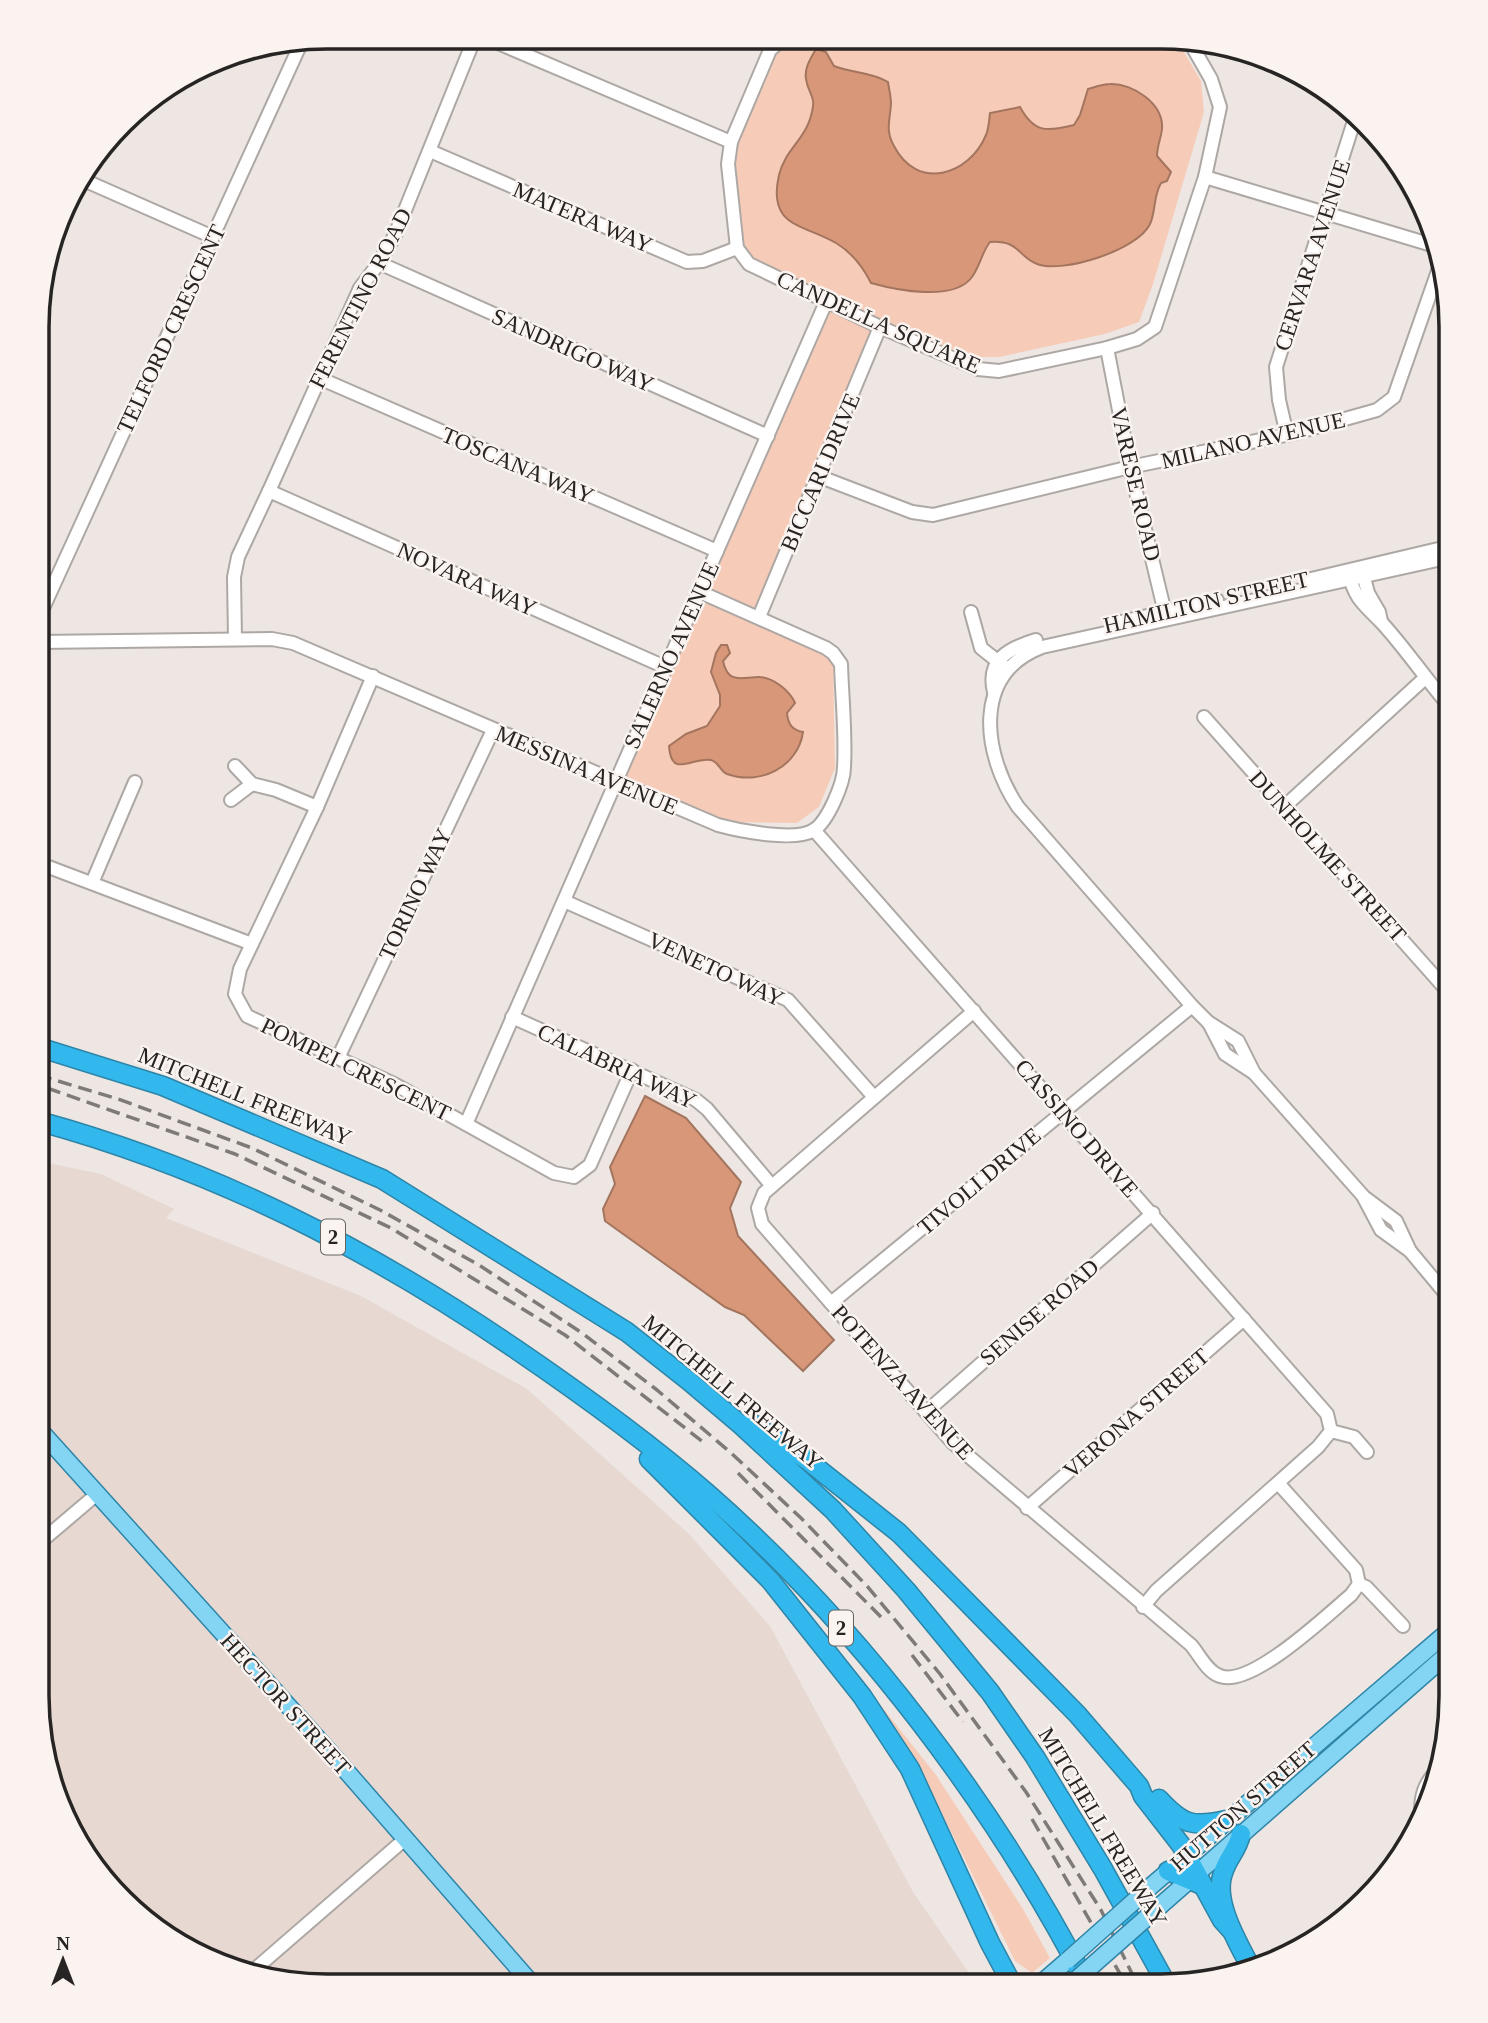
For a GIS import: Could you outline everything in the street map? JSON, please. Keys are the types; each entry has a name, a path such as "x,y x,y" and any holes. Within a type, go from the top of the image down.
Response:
{"highway":[{"name":"MITCHELL FREEWAY","path":"49,1050 163,1086 382,1179 627,1332 689,1381 833,1510 906,1590 990,1692 1035,1757 1103,1869 1161,1974"},
{"name":"2","path":"49,1125 147,1156 230,1188 341,1241 476,1322 600,1409 680,1470 738,1521 847,1633 982,1809 1034,1891 1081,1974"},
{"path":"689,1381 807,1460 899,1533 1077,1714 1139,1786 1143,1796 1181,1845 1191,1881 1231,1930"},
{"path":"600,1409 770,1580 862,1696 910,1769 1007,1974"},
{"path":"1139,1786 1151,1790 1183,1821 1208,1824 1226,1820"},
{"path":"1241,1834 1238,1849 1227,1862 1220,1888 1231,1930 1247,1960"},
{"path":"1168,1871 1191,1881"},
{"path":"990,1942 994,1974"}],"main road":[{"name":"HECTOR STREET","path":"49,1440 522,1974"},
{"name":"HUTTON STREET","path":"1051,1974 1226,1820 1439,1639"},
{"name":"HUTTON STREET","path":"1083,1974 1439,1661"}],"street":[{"name":"FERENTINO ROAD","path":"235,639 234,577 238,557 360,288 379,264 395,235 470,49"},
{"path":"512,49 731,142"},
{"path":"737,248 728,164 731,142 771,49"},
{"name":"TELFORD CRESCENT","path":"49,595 298,51"},
{"name":"CANDELLA SQUARE","path":"737,248 749,264 880,327 978,369 999,371 1137,339 1155,327 1205,177 1220,107 1211,79 1195,51"},
{"name":"CERVARA AVENUE","path":"1287,435 1279,400 1276,367 1353,125"},
{"name":"MATERA WAY","path":"430,151 687,262 703,261 737,248"},
{"path":"1205,177 1426,243"},
{"path":"90,183 213,237"},
{"name":"SANDRIGO WAY","path":"379,264 768,436"},
{"name":"MILANO AVENUE","path":"818,476 912,512 933,515 1130,467 1287,435 1377,410 1394,397 1435,279"},
{"name":"SALERNO AVENUE","path":"466,1124 826,302"},
{"name":"BICCARI DRIVE","path":"759,617 880,327"},
{"name":"VARESE ROAD","path":"1107,348 1130,467 1166,616"},
{"name":"TOSCANA WAY","path":"319,379 717,551"},
{"name":"NOVARA WAY","path":"270,491 665,667"},
{"name":"HAMILTON STREET","path":"1439,549 1356,573 1082,634 1026,653 1003,666 994,692 990,732 1005,789 1018,807 1209,1022 1225,1054 1254,1073 1364,1198 1381,1230 1410,1251 1439,1286"},
{"name":"HAMILTON STREET","path":"1356,573 1439,559"},
{"path":"1356,573 1360,602 1381,621 1439,695"},
{"path":"700,592 826,648 834,653 841,664 845,770 824,821 814,830"},
{"path":"971,612 981,648 1003,666"},
{"name":"MESSINA AVENUE","path":"49,642 272,639 293,643 718,825 741,831 790,834 814,830"},
{"name":"POMPEI CRESCENT","path":"373,676 317,807 240,969 235,994 247,1016 394,1084 554,1173 574,1177 590,1165 632,1070"},
{"path":"1285,806 1425,678"},
{"name":"DUNHOLME STREET","path":"1204,717 1439,981"},
{"name":"TORINO WAY","path":"338,1058 493,730"},
{"path":"235,766 252,784 276,790 317,807"},
{"path":"92,883 135,782"},
{"path":"231,800 252,784"},
{"name":"CASSINO DRIVE","path":"814,830 1327,1414 1331,1431"},
{"path":"49,867 252,944"},
{"name":"VENETO WAY","path":"564,901 788,1000 874,1097"},
{"name":"TIVOLI DRIVE","path":"831,1303 1192,1006"},
{"name":"POTENZA AVENUE","path":"974,1011 764,1193 758,1208 762,1224 953,1443 1191,1644 1217,1676 1230,1678 1276,1658 1350,1595 1359,1584"},
{"name":"CALABRIA WAY","path":"512,1017 696,1100 707,1109 772,1186"},
{"name":"SENISE ROAD","path":"926,1412 1153,1213"},
{"name":"VERONA STREET","path":"1027,1508 1244,1319"},
{"path":"1143,1606 1156,1591 1318,1447 1331,1431 1354,1437 1367,1452"},
{"path":"1278,1483 1356,1570 1359,1584 1366,1587 1403,1626"},
{"path":"49,1535 97,1494"},
{"path":"259,1966 405,1839"}],"shaded area":[{"path":"779,49 1183,50 1201,81 1204,112 1153,284 1139,322 1105,334 999,357 970,357 861,312 754,259 744,248 734,174 735,148 774,54"},
{"path":"816,49 826,52 834,66 888,82 891,140 904,160 916,169 929,173 942,173 968,160 986,135 990,113 1020,107 1036,126 1056,129 1074,125 1088,89 1110,84 1137,91 1158,111 1162,129 1157,156 1171,172 1167,181 1161,183 1158,188 1150,224 1143,234 1131,243 1081,263 1064,266 1037,264 1013,246 990,242 972,277 964,285 939,292 924,292 871,283 847,251 791,221 778,205 777,192 782,166 807,126 812,111 813,100 807,85 806,71"},
{"path":"827,306 876,328 755,611 700,588"},
{"path":"699,595 803,641 833,661 835,768 819,807 797,823 727,822 618,778"},
{"path":"721,645 727,645 730,653 723,661 725,669 732,677 770,679 793,698 795,703 787,713 788,720 796,730 803,732 794,755 776,771 740,777 725,773 711,760 678,764 671,756 669,746 686,734 707,726 720,706 720,695 711,672"},
{"path":"645,1096 686,1118 741,1182 730,1208 738,1236 834,1340 803,1371 744,1315 725,1307 605,1221 603,1209 615,1184 610,1167"},
{"path":"49,1163 101,1174 174,1209 166,1218 361,1296 527,1389 688,1533 770,1626 913,1892 970,1974 291,1972 255,1965 221,1953 188,1937 158,1917 130,1893 106,1865 86,1835 58,1768 51,1732"},
{"path":"878,1702 936,1775 1023,1909 1050,1958 1032,1973 1015,1961 926,1781 875,1705"}],"railway":[{"path":"49,1078 118,1099 252,1148 380,1210 479,1265 582,1333 657,1390 730,1452 801,1518 867,1586 940,1674 1026,1792 1101,1910 1132,1974"},
{"path":"49,1089 235,1154 391,1228 565,1335 707,1445"},
{"path":"738,1473 881,1617"},
{"path":"912,1655 963,1722"},
{"path":"1032,1819 1120,1974"}]}
